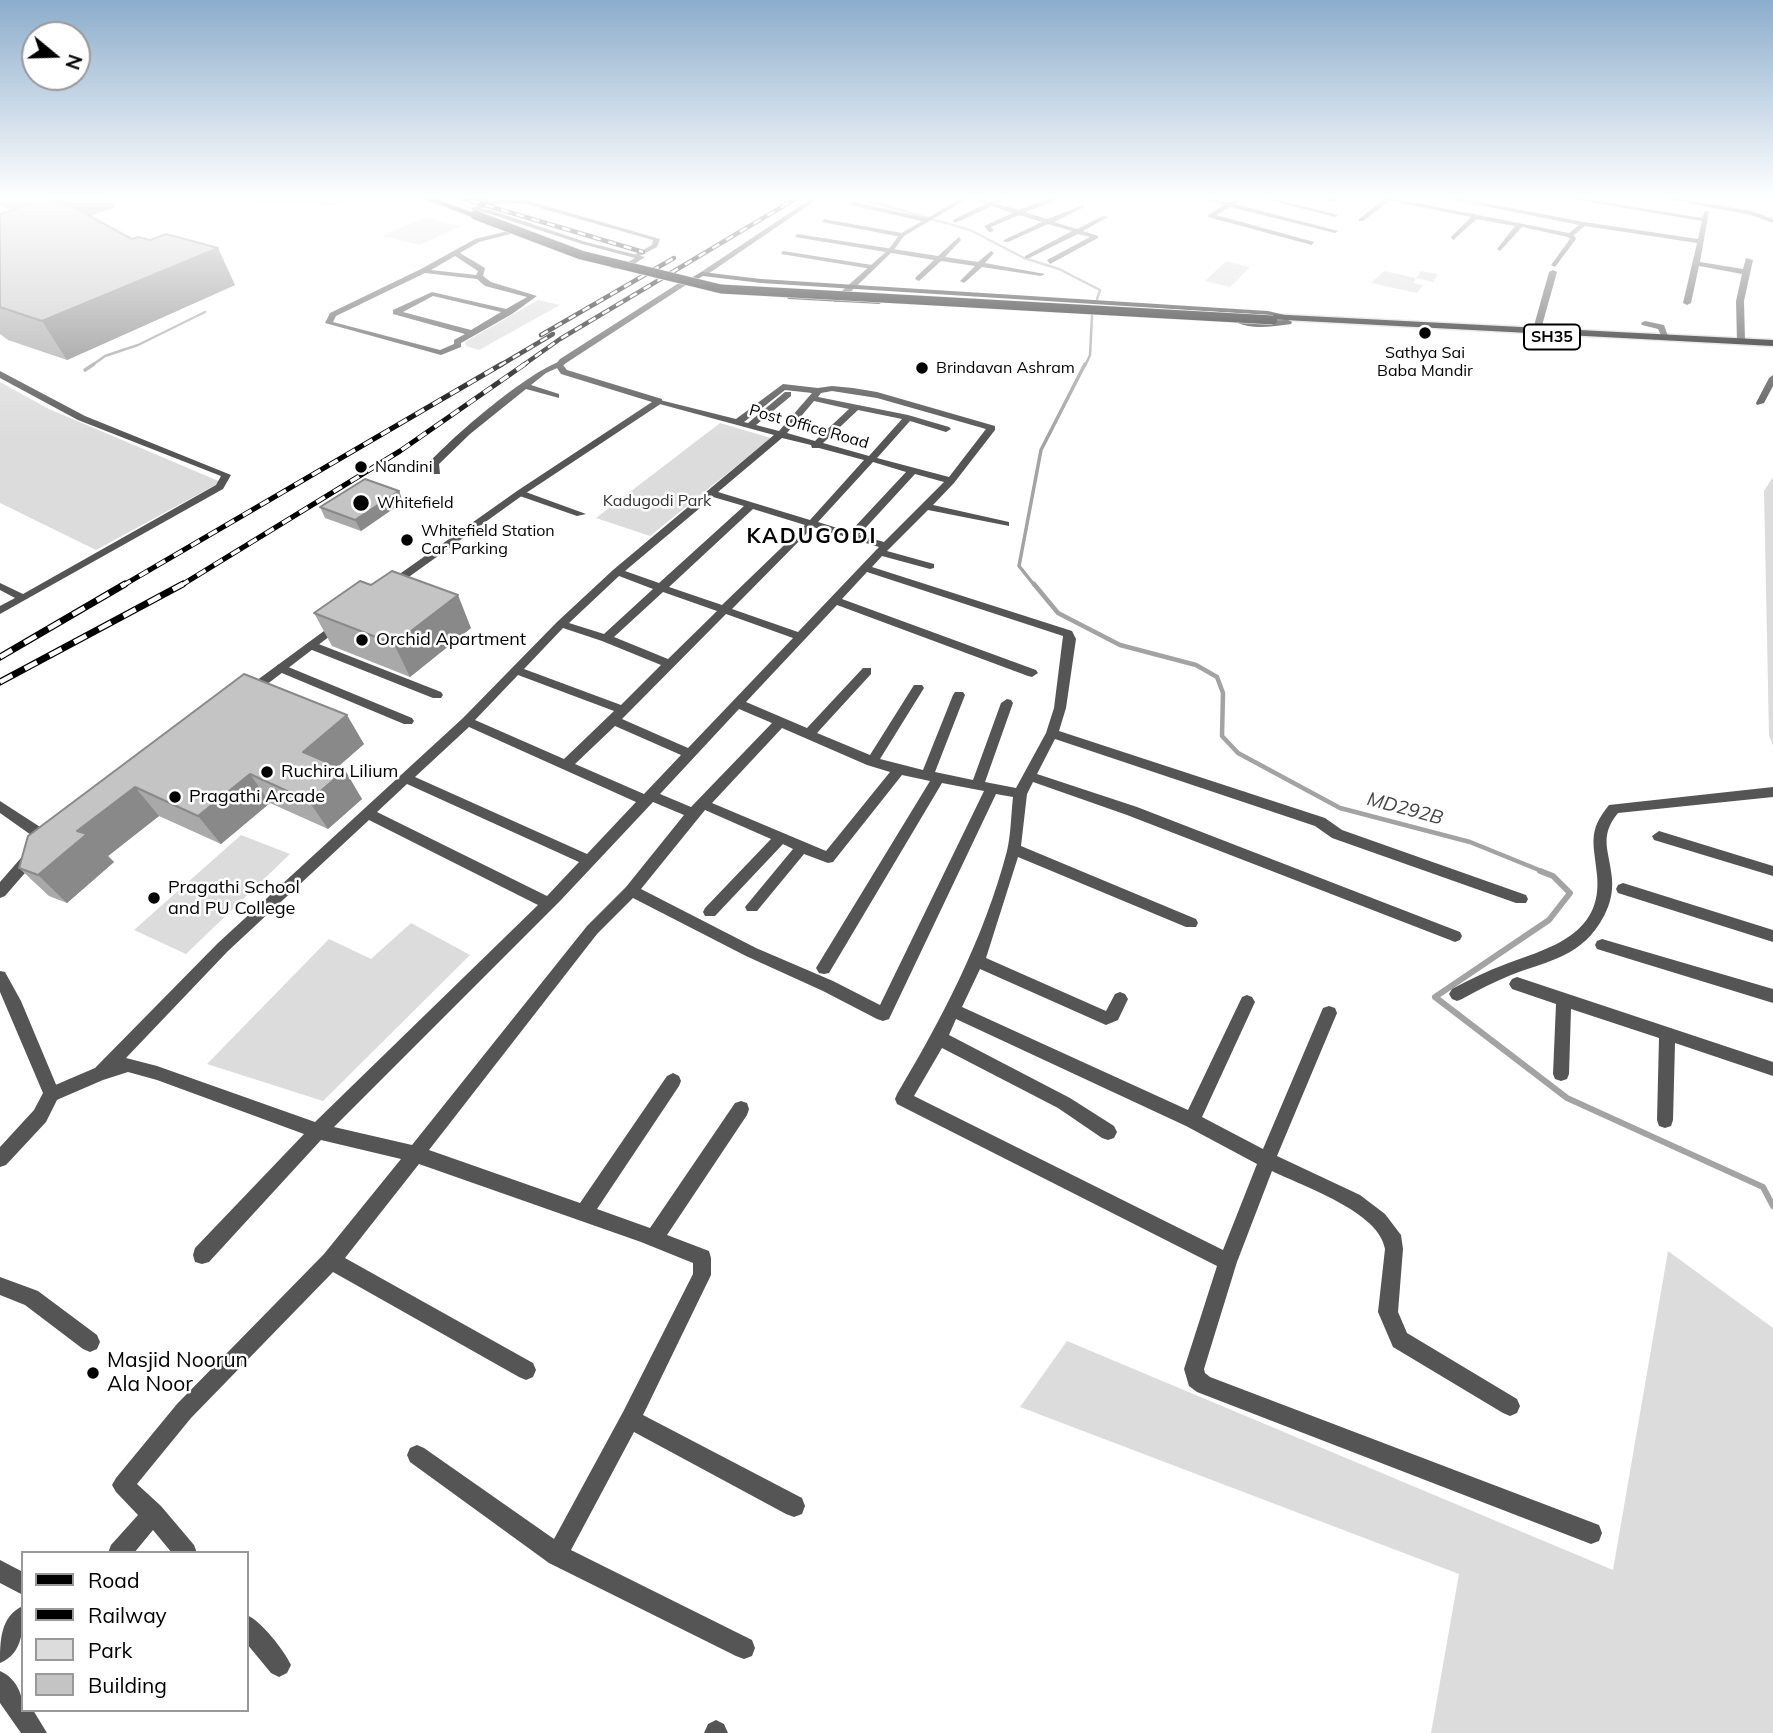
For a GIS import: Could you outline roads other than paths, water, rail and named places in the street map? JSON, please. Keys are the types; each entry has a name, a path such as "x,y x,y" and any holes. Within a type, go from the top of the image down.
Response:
{"main road":[{"name":"SH35","path":"670,277 721,289 1540,333 1773,349"},
{"path":"685,283 697,277"},
{"path":"738,277 1268,313 1289,319"},
{"path":"685,283 730,293 837,300 1269,324 1289,319"},
{"name":"SH35","path":"1540,333 1773,343"}],"street":[{"path":"378,288 402,277"},
{"path":"412,277 333,316 329,323 436,353"},
{"path":"393,347 425,356 454,349 458,345 457,342 533,296 488,284 478,277"},
{"path":"837,300 862,277"},
{"path":"964,281 968,277"},
{"path":"1540,333 1552,277"},
{"path":"1686,303 1691,277"},
{"path":"1741,341 1740,302 1745,277"},
{"path":"437,472 434,463 543,371 561,363 685,283"},
{"path":"472,333 396,312 432,294 509,312"},
{"path":"1645,323 1661,327 1666,337"},
{"name":"Post Office Road","path":"561,363 560,368 564,372 659,401 781,434 815,446 951,481"},
{"path":"0,374 63,409 166,453 226,475 220,487 0,611"},
{"path":"1760,403 1773,378"},
{"path":"527,386 556,396"},
{"path":"737,423 783,387 946,429"},
{"path":"749,426 795,388"},
{"path":"101,1073 223,947 467,721 561,624 617,572 781,434 815,394 844,390 903,402 992,428 951,481 883,549 589,861 318,1131 202,1255"},
{"path":"383,591 520,493 659,401"},
{"path":"815,446 856,407"},
{"path":"565,766 812,523 908,418"},
{"path":"456,443 469,447"},
{"path":"852,536 912,471"},
{"path":"520,493 581,514"},
{"path":"711,493 852,536 930,566"},
{"path":"606,638 751,505"},
{"path":"924,506 1005,524"},
{"path":"865,568 1068,634 1070,639 1060,708 1052,733 1020,794 1014,849 977,961 939,1038 903,1100 1228,1262"},
{"path":"617,572 801,637"},
{"path":"0,586 23,598"},
{"path":"836,601 1032,673"},
{"path":"238,701 352,614"},
{"path":"561,624 606,638 669,664"},
{"path":"311,645 437,695"},
{"path":"281,668 408,721"},
{"path":"516,670 623,710"},
{"path":"809,734 867,671"},
{"path":"872,762 918,688"},
{"path":"824,968 932,777 960,695"},
{"path":"631,891 751,952 883,1014 984,787 1007,703"},
{"path":"738,704 872,762 899,770 1020,794"},
{"path":"613,720 690,754"},
{"path":"467,721 565,766 648,799 698,808 830,858 899,770"},
{"path":"184,1551 153,1514 122,1485 184,1411 331,1261 418,1155 592,930 631,891 698,808 780,722"},
{"path":"1052,733 1320,822 1337,834 1521,899"},
{"path":"1030,776 1132,811 1455,936"},
{"path":"406,778 589,861"},
{"path":"1457,994 1490,976 1557,953 1579,938 1596,918 1605,889 1598,845 1601,821 1614,808 1773,796"},
{"path":"0,806 52,834 0,892"},
{"path":"369,814 548,903"},
{"path":"1659,836 1773,871"},
{"path":"709,912 780,838"},
{"path":"752,907 800,848"},
{"path":"1014,849 1191,923"},
{"path":"1623,889 1773,936"},
{"path":"1602,945 1773,996"},
{"path":"977,961 1106,1018 1112,1015 1119,999"},
{"path":"0,976 52,1094"},
{"path":"1517,984 1773,1069"},
{"path":"1561,1074 1564,1000"},
{"path":"1192,1120 1247,1002"},
{"path":"953,1010 1192,1120 1267,1160 1354,1201 1379,1220 1392,1235 1394,1249 1388,1312 1400,1340 1510,1406"},
{"path":"1329,1013 1267,1160 1228,1262 1194,1369 1196,1378 1204,1385 1591,1533"},
{"path":"1665,1121 1667,1034"},
{"path":"939,1038 1064,1103 1108,1132"},
{"path":"0,1159 40,1116 52,1094 101,1073 128,1065 318,1131 418,1155 654,1238 702,1258 702,1275 630,1419 557,1555"},
{"path":"584,1213 673,1081"},
{"path":"654,1238 741,1109"},
{"path":"331,1261 526,1370"},
{"path":"0,1286 31,1298 90,1342"},
{"path":"630,1419 794,1506"},
{"path":"417,1455 557,1555 744,1648"},
{"path":"121,1551 153,1514"},
{"path":"0,1571 21,1583"},
{"path":"0,1652 21,1619"},
{"path":"248,1627 279,1664"},
{"path":"0,1683 35,1733"}],"waterway":[{"name":"MD292B","path":"1074,277 1100,290 1097,299"},
{"path":"91,366 105,356 138,345 205,312"},
{"name":"MD292B","path":"1085,366 1090,355 1092,316"},
{"name":"MD292B","path":"1035,586 1019,566 1041,450 1085,364"},
{"path":"85,370 91,366"},
{"name":"MD292B","path":"1034,584 1058,613 1120,645 1196,665 1217,677 1223,693 1222,736 1238,753 1340,808 1470,842 1544,872"},
{"name":"MD292B","path":"1540,871 1553,876 1570,893 1549,920 1435,997 1567,1098 1763,1187 1773,1206"}],"railway":[{"path":"541,335 641,277"},
{"path":"522,366 560,339 664,277"},
{"path":"499,366 553,334"},
{"path":"122,586 502,364"},
{"path":"180,586 400,451 525,364"},
{"path":"0,657 125,584"},
{"path":"0,682 183,584"}],"place":[{"name":"Sathya Sai Baba Mandir","path":"1425,333"},
{"name":"Brindavan Ashram","path":"922,368"},
{"name":"Nandini","path":"361,467"},
{"name":"Whitefield","path":"361,503"},
{"name":"Whitefield Station Car Parking","path":"407,540"},
{"name":"Orchid Apartment","path":"362,640"},
{"name":"Ruchira Lilium","path":"267,772"},
{"name":"Pragathi Arcade","path":"175,797"},
{"name":"Pragathi School and PU College","path":"154,898"},
{"name":"Masjid Noorun Ala Noor","path":"93,1373"}],"district":[{"name":"KADUGODI","path":"812,537"}],"park label":[{"name":"Kadugodi Park","path":"657,501"}]}
